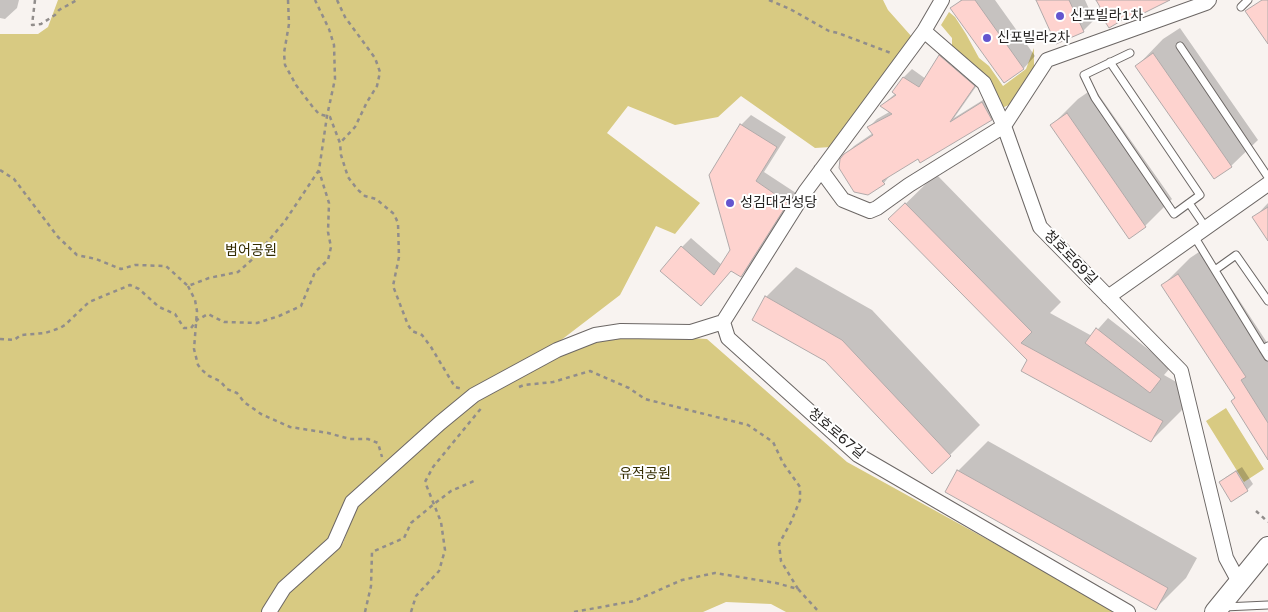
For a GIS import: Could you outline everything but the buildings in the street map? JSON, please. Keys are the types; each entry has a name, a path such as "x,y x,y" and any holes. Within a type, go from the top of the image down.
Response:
{"main road":[{"path":"1217,610 1268,547"}],"street":[{"path":"269,612 284,588 334,543 352,502 440,423 478,393 557,350 595,335 621,331 691,332 723,322 804,192 924,32 942,0"},
{"path":"821,170 844,200 870,211 877,208 909,185 1004,126 1047,60 1183,5 1206,3 1209,0"},
{"name":"청호로69길","path":"924,32 984,83 1004,126 1040,227 1181,371 1226,558 1240,582"},
{"path":"1108,297 1268,184"},
{"name":"청호로67길","path":"723,322 728,338 858,455 1128,612"}],"lane":[{"path":"1241,7 1248,0"},
{"path":"1180,46 1268,177"},
{"path":"1110,62 1200,195 1174,214 1095,98 1084,75 1110,62 1130,52"},
{"path":"1189,204 1206,228"},
{"path":"1194,236 1265,348 1268,358"},
{"path":"1215,270 1236,255 1268,301"},
{"path":"1217,610 1268,605"}],"path":[{"path":"35,0 32,25 41,24 59,10 77,0"},
{"path":"288,0 289,24 284,53 285,65 296,86 312,106 319,114 330,118 340,143 341,156 348,177 365,196 376,199 394,214 398,223 399,257 394,286 408,325 412,331 422,335 455,387 478,393 486,403 434,467 425,482 441,522 445,550 440,570 416,596 410,612"},
{"path":"188,286 209,278 238,272 255,257 286,221 319,170 335,79 334,45 329,29 315,0"},
{"path":"337,0 345,17 375,58 380,72 377,86 367,102 356,127 340,143"},
{"path":"770,0 829,31 904,58"},
{"path":"0,170 14,179 58,237 77,255 96,259 121,269 134,265 166,266 188,286 195,300 194,349 196,359 202,370 209,376 237,393 244,402 261,414 290,427 328,433 350,439 368,439 378,443 382,458 380,462"},
{"path":"0,339 14,340 22,335 60,328 89,302 130,285 139,289 159,307 175,314 184,328 191,328 196,320 208,314 224,322 257,323 301,306 315,272 328,260 331,248 328,232 329,203 319,170"},
{"path":"516,388 524,385 553,382 590,370 629,388 645,399 748,425 773,442 783,463 800,487 800,500 779,544 781,561 798,589 820,612"},
{"path":"364,612 370,586 372,552 404,538 411,523 434,504 451,491 474,481"},
{"path":"1256,511 1268,522"},
{"path":"574,612 634,601 682,580 716,573 776,583 798,589"}],"green space":[{"name":"범어공원","path":"58,0 883,0 888,10 912,37 831,147 815,148 741,96 718,117 675,125 628,106 607,133 700,203 675,234 656,226 620,295 556,344 471,392 350,499 336,536 263,612 0,612 0,34 38,34 48,27"},
{"path":"949,12 955,17 979,58 989,66 1003,86 1026,69 1034,48 1034,68 1013,103 1002,108 991,81 952,46 952,38 941,25"},
{"name":"유적공원","path":"622,334 707,339 847,462 1119,612 786,612 771,604 726,602 703,612 275,612 286,593 343,543 357,505 478,398 559,355"},
{"path":"1226,408 1264,469 1244,482 1206,421"}],"place":[{"name":"신포빌라1차","path":"1060,16"},
{"name":"신포빌라2차","path":"987,38"},
{"name":"성김대건성당","path":"730,203"}]}
